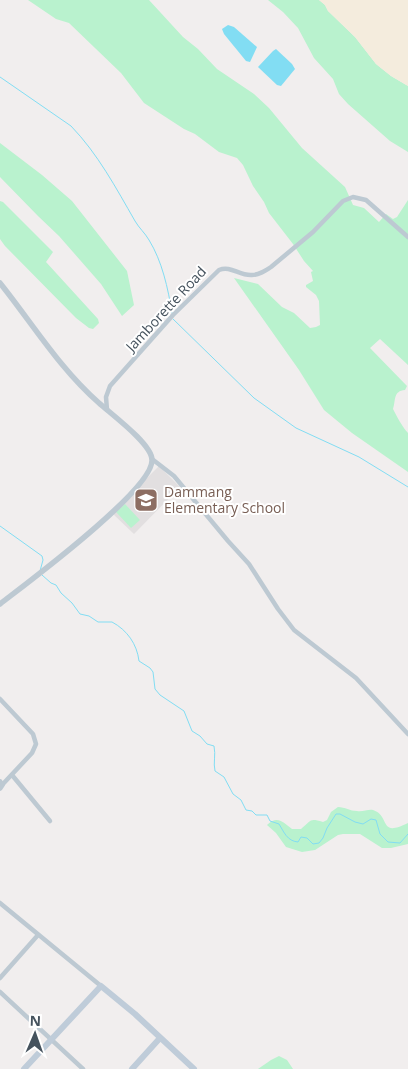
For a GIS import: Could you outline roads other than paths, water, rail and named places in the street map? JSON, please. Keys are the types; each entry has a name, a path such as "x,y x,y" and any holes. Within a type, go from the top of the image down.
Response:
{"main road":[{"path":"24,1069 101,986 194,1069"},
{"path":"132,1069 160,1038"}],"street":[{"name":"Jamborette Road","path":"107,392 173,315 219,270 227,268 251,276 264,272 313,232 348,198 357,197 366,200 408,237"},
{"path":"0,283 39,335 92,397 146,446 152,459 152,467 128,496 88,534 0,604"},
{"path":"92,397 100,397 107,392"},
{"path":"107,392 106,403 108,411"},
{"path":"152,459 174,476 249,564 294,630 356,678 408,734"},
{"path":"0,699 33,734 36,742 32,753 1,785"},
{"path":"12,775 50,822"},
{"path":"0,903 101,986"},
{"path":"0,978 38,935"},
{"path":"0,992 84,1069"}],"water":[{"path":"228,25 234,27 257,47 250,62 246,61 224,34 222,29"},
{"path":"276,49 295,69 281,86 277,85 258,67"}],"waterway":[{"path":"0,77 71,126 90,148 154,248 164,275 172,313"},
{"path":"173,319 254,398 296,428 359,457 408,487"},
{"path":"0,526 42,556 43,560 40,571"},
{"path":"42,575 56,585 80,614 89,616 98,622 112,622 127,633 134,643 139,661 153,672 155,689 160,695 184,711 192,731 207,744 214,746 215,771 224,777 233,794 241,800 246,810 252,811 256,815 267,815 270,821 279,824 288,838 298,842 301,837 307,838 313,844 319,843 336,814 363,824 371,819 376,820 380,834 388,842 400,843 408,834"}],"place":[{"name":"Dammang Elementary School","path":"146,500"}]}
